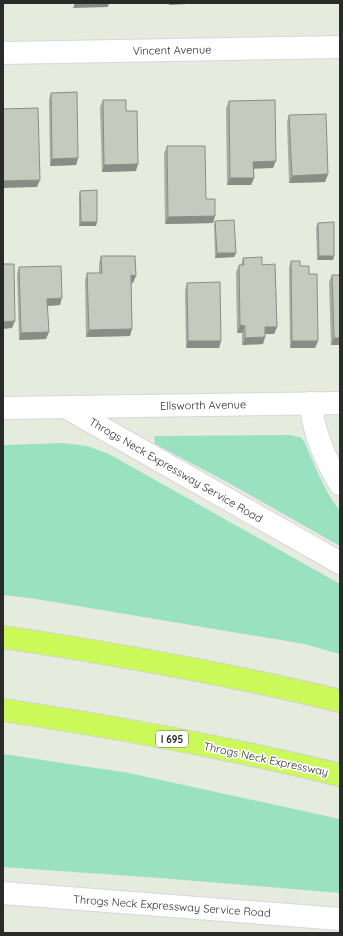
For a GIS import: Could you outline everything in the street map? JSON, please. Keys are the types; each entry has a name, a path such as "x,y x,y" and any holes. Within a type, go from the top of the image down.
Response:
{"highway":[{"path":"3,637 164,664 340,701"},
{"name":"Throgs Neck Expressway","path":"3,710 202,744 340,775"}],"street":[{"name":"Vincent Avenue","path":"3,53 340,48"},
{"path":"311,403 318,440 326,460 340,484"},
{"name":"Ellsworth Avenue","path":"66,407 340,403"},
{"path":"3,408 66,407"},
{"name":"Throgs Neck Expressway Service Road","path":"66,407 340,563"},
{"name":"Throgs Neck Expressway Service Road","path":"3,892 340,919"}],"green space":[{"path":"290,435 300,437 304,441 320,478 340,511 340,546 227,482 155,444 154,436"},
{"path":"63,443 87,446 109,454 340,584 340,654 304,644 30,598 3,595 3,445"},
{"path":"3,754 129,773 340,819 340,893 3,867"}],"building":[{"path":"77,92 78,158 52,159 51,93"},
{"path":"103,100 126,100 126,111 137,111 138,164 104,165"},
{"path":"275,100 276,161 253,162 254,178 230,178 229,101"},
{"path":"38,108 40,180 3,181 3,109"},
{"path":"326,114 328,174 292,176 289,115"},
{"path":"167,146 205,146 206,199 215,199 215,216 168,217"},
{"path":"97,190 97,222 81,222 80,191"},
{"path":"234,220 236,253 217,253 215,221"},
{"path":"334,222 334,256 319,256 318,223"},
{"path":"101,256 135,256 136,276 131,275 132,329 89,330 87,273 102,273"},
{"path":"262,257 262,265 275,264 277,327 265,327 265,337 245,338 245,326 240,325 239,265 244,265 243,258"},
{"path":"291,261 300,261 300,266 309,266 309,274 317,274 318,341 292,341"},
{"path":"3,264 14,264 15,321 3,322"},
{"path":"61,266 62,298 47,299 49,332 21,333 19,267"},
{"path":"332,275 340,275 340,338 334,338"},
{"path":"220,282 221,341 188,341 187,283"}]}
